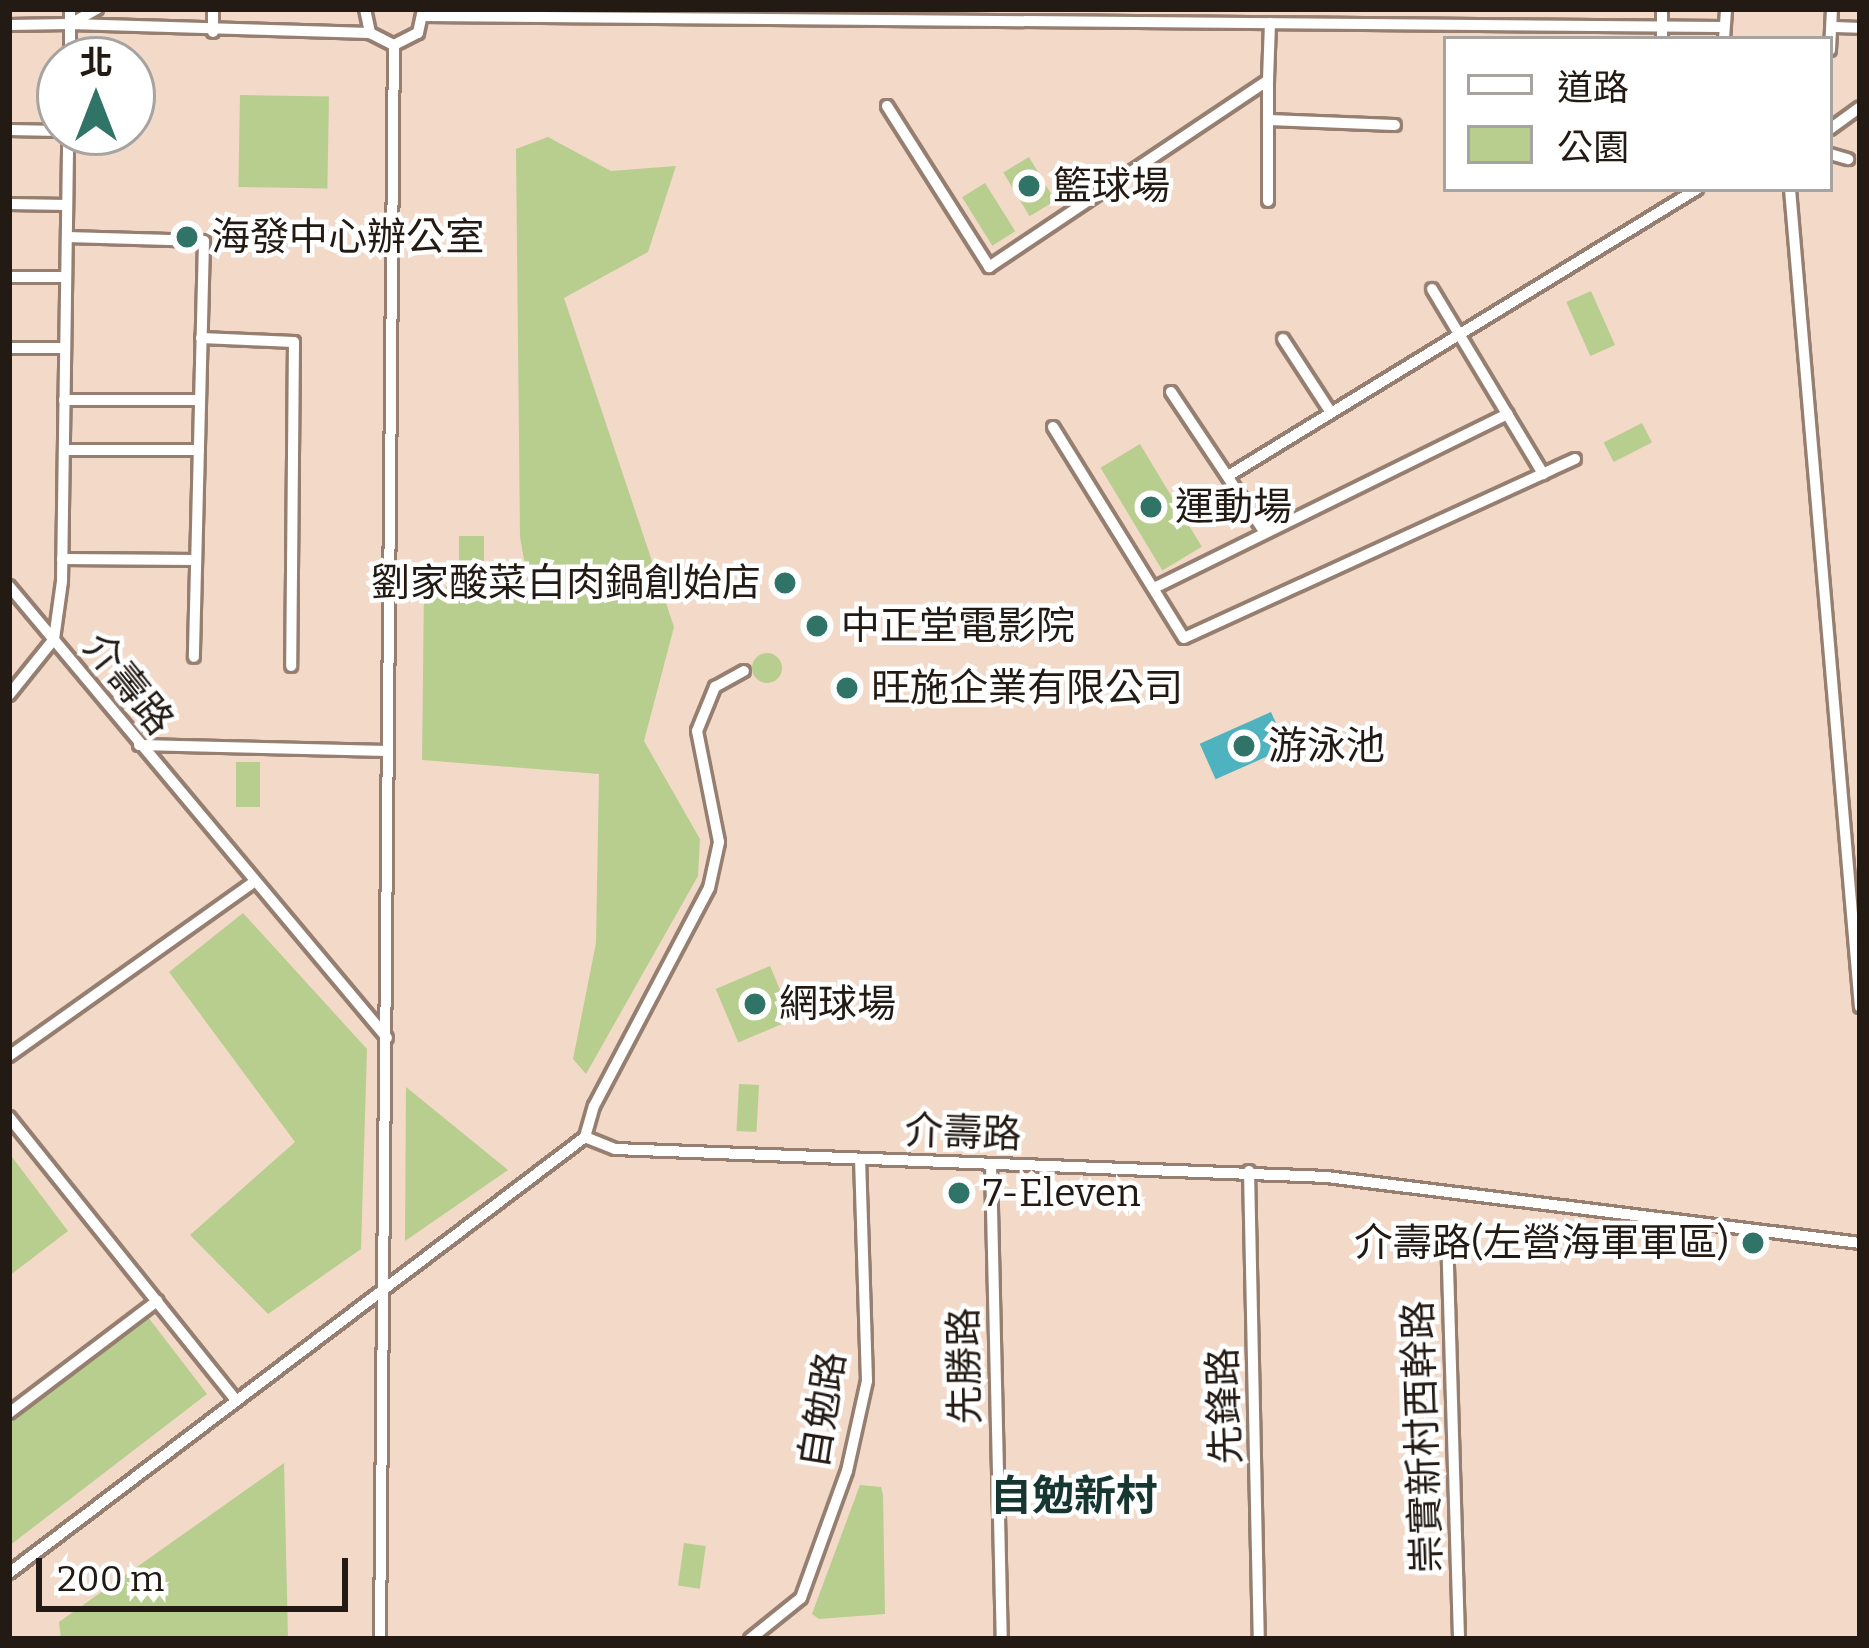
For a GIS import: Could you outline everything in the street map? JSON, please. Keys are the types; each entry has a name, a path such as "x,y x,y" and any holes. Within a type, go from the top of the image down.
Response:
{"street":[{"path":"70,9 70,36"},
{"path":"70,24 97,9"},
{"path":"213,9 213,32"},
{"path":"365,9 370,33"},
{"path":"1580,9 1580,24"},
{"path":"1661,32 1662,9"},
{"path":"9,25 370,33 394,45 412,40 424,12 1580,24 1723,33 1726,9"},
{"path":"1832,9 1833,36"},
{"path":"1268,201 1270,23"},
{"path":"1835,27 1860,28"},
{"path":"380,1639 394,45"},
{"path":"887,106 989,267 1268,80"},
{"path":"1833,127 1860,107"},
{"path":"1268,120 1395,125"},
{"path":"1833,155 1848,159"},
{"path":"9,695 54,639 62,559 65,156"},
{"path":"1228,476 1692,192"},
{"path":"1790,192 1860,1007"},
{"path":"9,204 67,205"},
{"path":"67,237 204,241 194,657"},
{"path":"9,277 66,278"},
{"path":"1432,289 1543,474"},
{"path":"201,338 294,342 291,666"},
{"path":"1283,339 1330,411"},
{"path":"9,348 65,348"},
{"path":"1171,392 1265,533"},
{"path":"64,400 200,400"},
{"path":"1154,588 1507,414"},
{"path":"1053,427 1184,638 1575,459"},
{"path":"64,450 199,450"},
{"path":"62,559 196,560"},
{"name":"介壽路","path":"9,586 250,884 387,1038"},
{"path":"9,1573 234,1398 585,1137 593,1106 709,888 719,842 697,731 715,687 744,671"},
{"path":"138,745 387,751"},
{"path":"9,1056 250,884"},
{"path":"9,1117 234,1398"},
{"name":"介壽路","path":"585,1137 615,1150 1249,1172 1860,1243"},
{"name":"自勉路","path":"750,1639 801,1598 847,1471 867,1381 860,1159"},
{"name":"先勝路","path":"991,1164 1002,1639"},
{"name":"先鋒路","path":"1249,1172 1259,1639"},
{"name":"崇實新村西幹路","path":"1447,1233 1459,1639"},
{"path":"9,1414 158,1301"}],"green space":[{"path":"240,95 329,97 327,189 238,187"},
{"path":"548,137 611,171 676,166 648,252 564,298 674,627 644,741 700,839 698,876 586,1074 573,1059 596,943 599,774 422,760 424,587 529,588 520,537 516,149"},
{"name":"籃球場","path":"1029,157 1055,201 1030,216 1003,172"},
{"name":"籃球場","path":"985,183 1015,231 992,246 962,197"},
{"path":"1591,291 1615,345 1590,356 1566,302"},
{"path":"1642,423 1652,443 1614,462 1604,443"},
{"name":"運動場","path":"1140,444 1202,547 1162,571 1101,468"},
{"path":"459,536 484,536 484,582 459,582"},
{"path":"767,653 778,657 782,668 778,679 767,683 756,679 752,668 756,657"},
{"path":"236,762 260,762 260,807 236,807"},
{"path":"243,913 367,1049 361,1249 268,1314 190,1235 295,1142 169,972"},
{"name":"網球場","path":"770,966 793,1019 738,1042 716,989"},
{"path":"739,1084 759,1085 757,1132 737,1131"},
{"path":"406,1087 508,1170 405,1241"},
{"path":"9,1153 68,1231 9,1276"},
{"path":"148,1317 207,1394 9,1546 9,1424"},
{"path":"284,1463 288,1639 61,1639 59,1622"},
{"path":"860,1485 881,1487 883,1495 885,1614 819,1619 812,1614"},
{"path":"684,1543 706,1546 700,1589 678,1586"}],"water":[{"name":"游泳池","path":"1271,712 1287,748 1216,779 1200,744"}],"place":[{"name":"籃球場","path":"1029,186"},
{"name":"海發中心辦公室","path":"187,237"},
{"name":"運動場","path":"1151,507"},
{"name":"劉家酸菜白肉鍋創始店","path":"785,583"},
{"name":"中正堂電影院","path":"817,626"},
{"name":"旺施企業有限公司","path":"847,688"},
{"name":"游泳池","path":"1244,746"},
{"name":"網球場","path":"755,1004"},
{"name":"7-Eleven","path":"959,1193"},
{"name":"介壽路(左營海軍軍區)","path":"1753,1243"}],"district":[{"name":"自勉新村","path":"1074,1496"}]}
